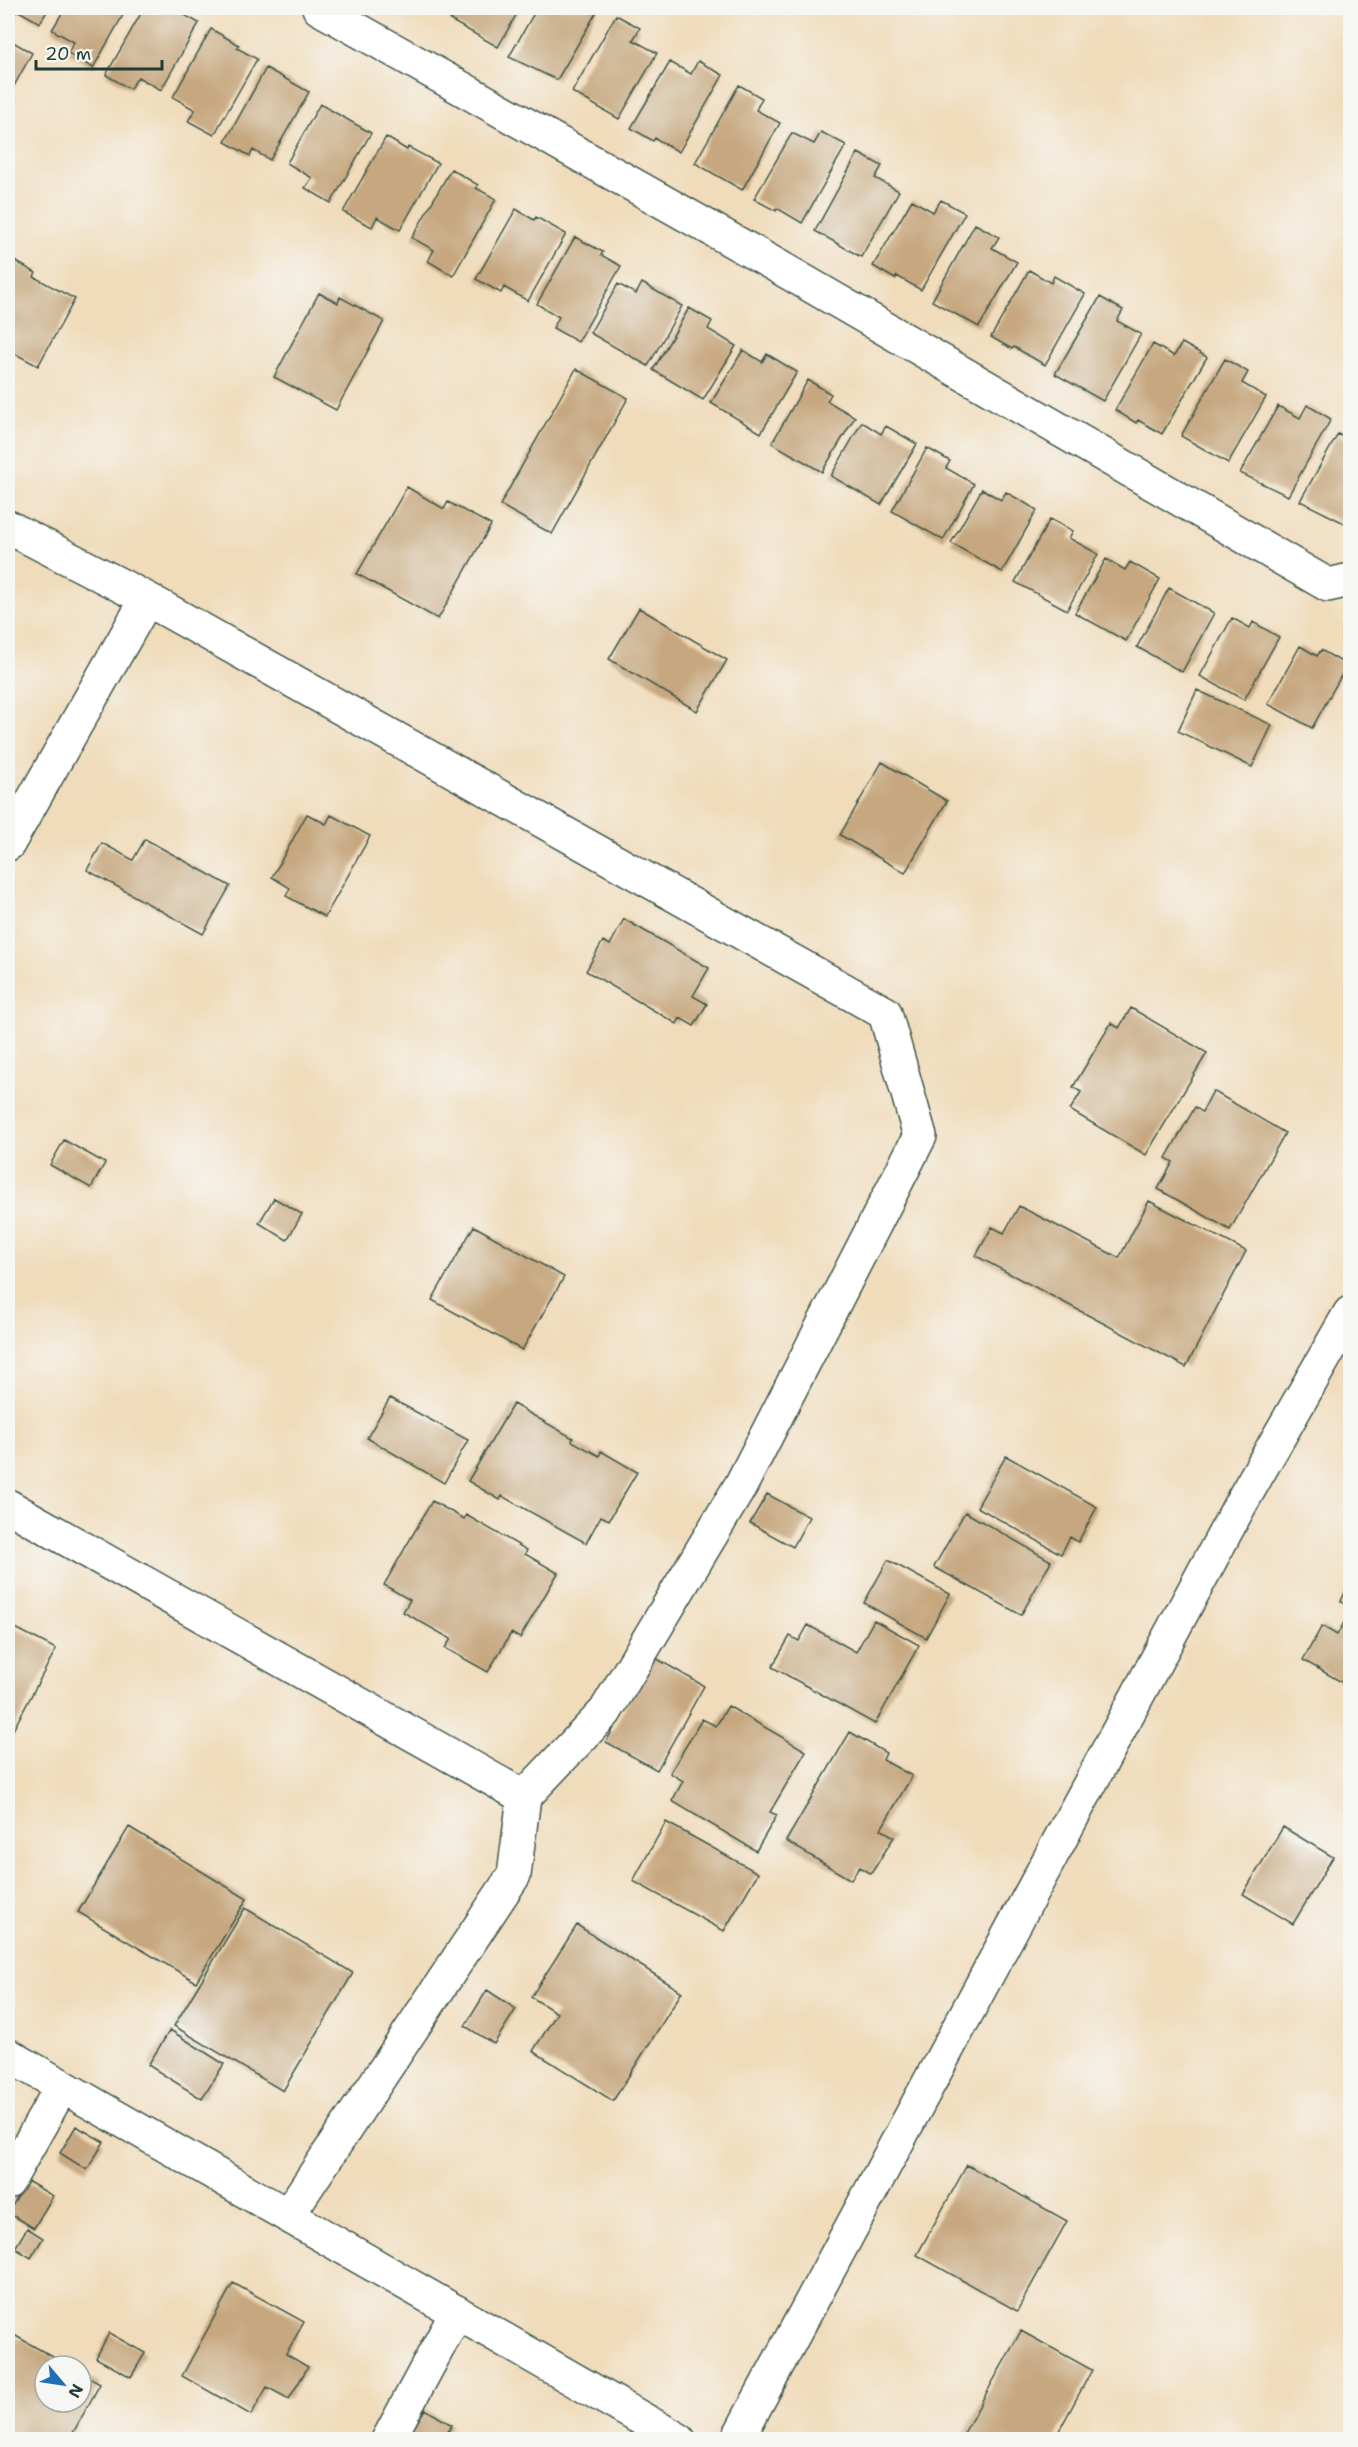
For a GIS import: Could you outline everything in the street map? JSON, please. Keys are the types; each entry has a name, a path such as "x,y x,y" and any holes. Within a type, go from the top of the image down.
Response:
{"street":[{"path":"319,8 779,267 1328,585 1350,580"},
{"path":"8,528 147,599 885,1013 920,1136 735,1495 605,1712 524,1797 514,1875 288,2215"},
{"path":"8,844 147,599"},
{"path":"737,2439 1241,1503 1350,1313"},
{"path":"8,1506 524,1797"},
{"path":"8,2055 680,2439"},
{"path":"8,2182 62,2086"},
{"path":"388,2439 457,2312"}],"building":[{"path":"8,8 49,8 40,23 17,10 10,22 8,21"},
{"path":"65,8 127,8 93,68 68,53 74,42 52,30"},
{"path":"144,8 172,8 199,23 161,90 138,77 130,89 106,75"},
{"path":"458,8 520,8 498,47 450,20"},
{"path":"537,8 599,8 557,80 509,57"},
{"path":"616,15 640,28 633,40 657,53 619,119 572,92"},
{"path":"211,29 239,45 237,48 257,59 214,135 188,121 195,110 173,97"},
{"path":"8,39 32,53 8,97"},
{"path":"698,61 723,75 679,152 631,128 670,62 691,74"},
{"path":"266,68 309,92 270,160 253,150 250,156 225,142"},
{"path":"739,85 762,98 756,110 780,123 742,190 695,163"},
{"path":"320,104 371,133 331,203 305,188 312,178 287,163"},
{"path":"821,132 846,145 802,223 777,208 776,211 754,199 792,133 814,144"},
{"path":"386,137 407,150 408,147 438,163 400,230 377,217 372,227 343,212"},
{"path":"858,153 882,166 875,178 899,191 861,257 815,231"},
{"path":"451,169 478,185 476,188 496,199 453,276 428,261 434,250 412,238"},
{"path":"912,200 933,212 941,200 965,213 921,290 873,266"},
{"path":"516,209 566,234 528,301 504,287 501,293 476,279"},
{"path":"975,224 999,237 992,248 1017,262 979,327 932,301"},
{"path":"575,237 603,252 601,255 621,266 578,342 553,328 559,317 537,304"},
{"path":"8,257 36,273 34,277 75,299 38,366 8,350"},
{"path":"1029,270 1051,283 1054,276 1085,294 1045,365 991,337"},
{"path":"642,283 682,306 648,366 590,333 618,284 636,294"},
{"path":"319,293 338,303 340,297 384,321 336,410 274,377"},
{"path":"1100,297 1123,310 1117,321 1141,334 1103,401 1055,374"},
{"path":"689,308 712,321 708,329 736,346 703,400 653,370"},
{"path":"1182,343 1207,357 1162,434 1138,420 1136,423 1115,410 1153,344 1174,356"},
{"path":"743,350 762,362 767,354 797,372 761,433 711,403"},
{"path":"1225,359 1248,372 1242,383 1266,397 1228,463 1181,436"},
{"path":"576,369 628,398 552,534 500,505"},
{"path":"808,380 831,394 827,401 855,417 822,472 772,443"},
{"path":"1307,405 1331,419 1288,496 1240,473 1278,406 1300,418"},
{"path":"862,422 881,434 886,426 917,444 881,505 831,476"},
{"path":"1338,434 1350,441 1350,526 1300,501"},
{"path":"927,448 950,461 946,468 974,484 943,540 892,511"},
{"path":"407,487 444,509 448,502 491,525 438,619 357,574"},
{"path":"982,489 1001,500 1006,492 1037,510 1002,572 951,543"},
{"path":"1050,519 1073,531 1069,538 1098,554 1067,610 1015,582"},
{"path":"1106,559 1125,570 1130,562 1160,579 1126,641 1075,613"},
{"path":"1169,588 1214,613 1182,672 1137,647"},
{"path":"639,608 727,660 697,711 609,659"},
{"path":"1232,618 1250,628 1253,622 1279,637 1244,700 1200,676"},
{"path":"1300,646 1317,656 1321,650 1347,665 1312,728 1268,704"},
{"path":"1197,690 1272,725 1252,767 1178,731"},
{"path":"882,762 947,801 905,873 840,835"},
{"path":"307,814 326,824 331,815 370,836 325,917 286,896 290,888 272,877"},
{"path":"145,839 230,886 203,934 87,870 102,843 133,860"},
{"path":"624,919 709,968 693,996 707,1004 694,1026 680,1018 677,1024 586,971 603,941 610,945"},
{"path":"1131,1008 1207,1053 1146,1155 1070,1110 1081,1092 1073,1087 1111,1023 1119,1028"},
{"path":"1213,1091 1285,1133 1230,1230 1158,1189 1173,1162 1166,1158 1195,1107 1202,1112"},
{"path":"64,1140 105,1163 91,1188 50,1165"},
{"path":"274,1198 302,1214 287,1240 259,1223"},
{"path":"1149,1201 1246,1251 1186,1367 976,1256 992,1227 1004,1233 1019,1206 1119,1258"},
{"path":"474,1226 564,1277 522,1350 432,1300"},
{"path":"390,1398 468,1440 444,1483 367,1438"},
{"path":"513,1404 573,1438 572,1441 599,1456 601,1451 637,1472 609,1520 601,1516 586,1543 502,1496 500,1500 468,1481"},
{"path":"1006,1456 1097,1507 1078,1542 1070,1537 1061,1554 977,1507"},
{"path":"767,1494 809,1517 793,1547 750,1523"},
{"path":"432,1501 464,1519 466,1515 527,1550 525,1554 558,1573 520,1638 511,1633 488,1672 445,1648 451,1639 403,1612 410,1600 384,1585"},
{"path":"965,1512 1051,1561 1021,1615 934,1567"},
{"path":"888,1560 950,1594 926,1638 864,1603"},
{"path":"1350,1583 1350,1606 1341,1601"},
{"path":"1347,1617 1350,1619 1350,1687 1303,1660 1322,1626 1337,1635"},
{"path":"874,1620 919,1645 875,1724 772,1667 790,1636 799,1641 808,1625 856,1652"},
{"path":"8,1624 56,1649 12,1732 8,1730"},
{"path":"654,1657 704,1686 657,1770 606,1742"},
{"path":"728,1706 806,1751 770,1812 777,1815 756,1851 672,1801 683,1781 670,1773 702,1719 716,1726"},
{"path":"850,1732 886,1753 883,1760 912,1776 881,1829 894,1837 871,1874 859,1867 851,1880 786,1841"},
{"path":"666,1822 758,1873 724,1931 633,1881"},
{"path":"129,1827 247,1899 196,1982 78,1912"},
{"path":"1283,1827 1333,1857 1293,1924 1243,1894"},
{"path":"245,1908 353,1973 283,2091 174,2026"},
{"path":"577,1925 682,1992 613,2101 533,2051 557,2013 531,1997"},
{"path":"487,1990 516,2009 494,2044 465,2026"},
{"path":"170,2030 224,2064 202,2099 148,2065"},
{"path":"76,2126 104,2142 87,2170 60,2153"},
{"path":"967,2165 1067,2221 1017,2311 917,2255"},
{"path":"27,2181 53,2196 34,2228 8,2213"},
{"path":"27,2228 43,2238 31,2258 15,2248"},
{"path":"233,2283 304,2322 286,2354 308,2367 289,2399 267,2387 251,2415 182,2376"},
{"path":"1021,2331 1092,2370 1054,2440 970,2440 963,2435"},
{"path":"109,2333 145,2353 131,2377 96,2358"},
{"path":"14,2335 48,2354 33,2354 33,2414 83,2414 69,2440 8,2440 8,2346"},
{"path":"93,2380 100,2384 93,2397"},
{"path":"425,2409 452,2425 443,2440 407,2439"}]}
